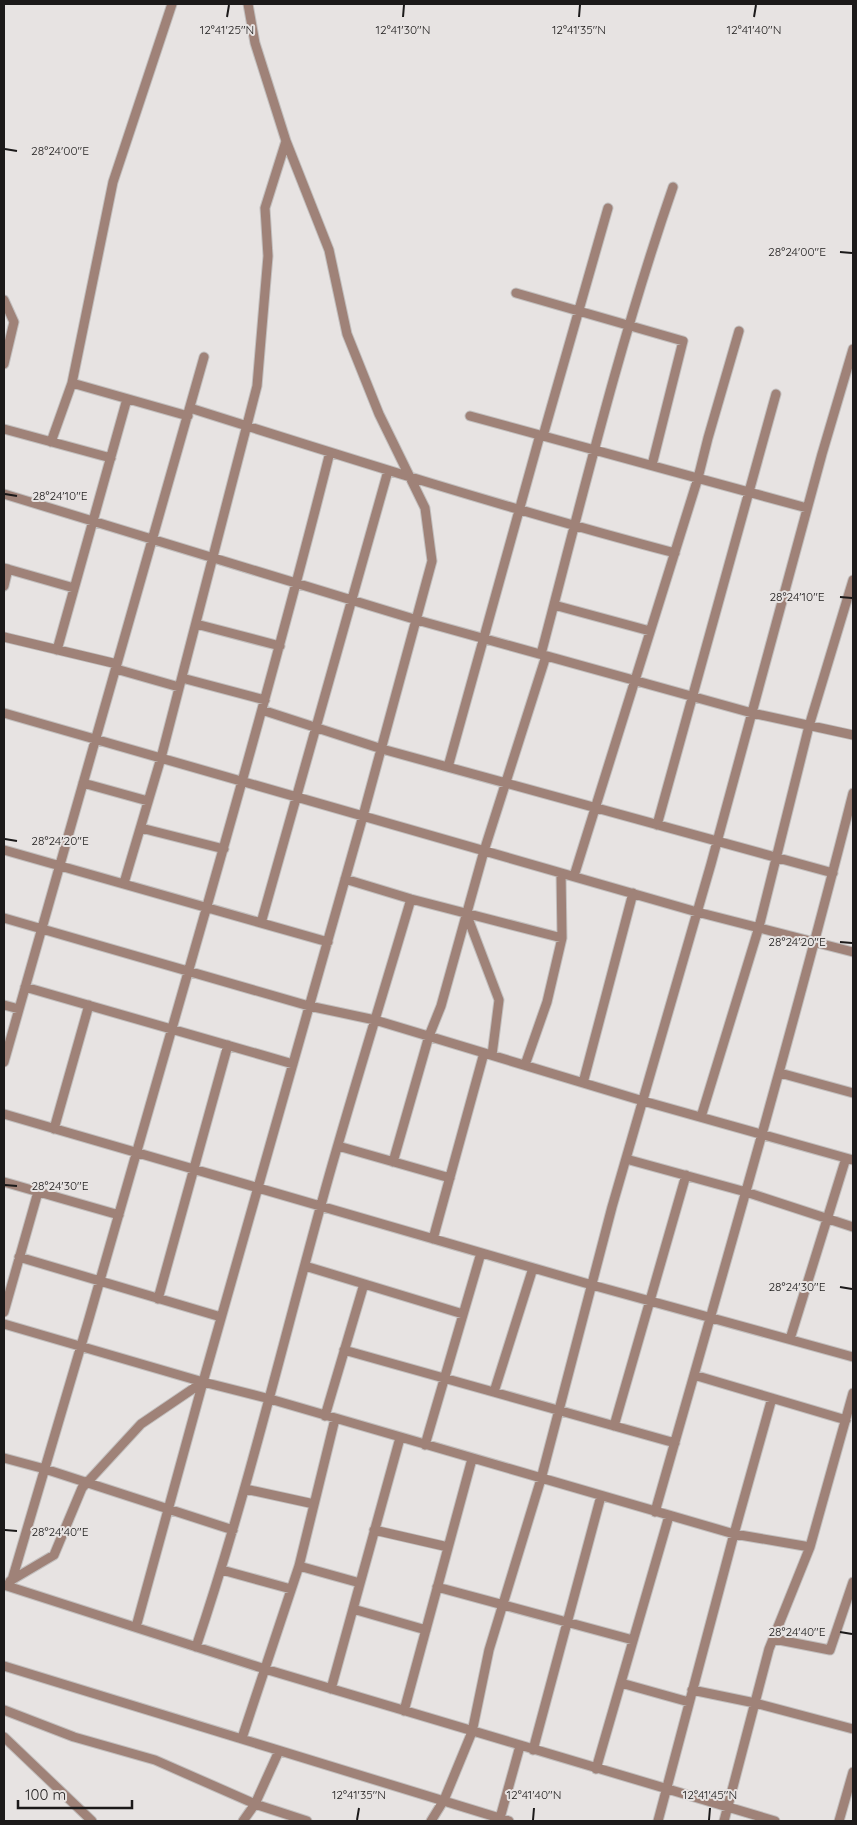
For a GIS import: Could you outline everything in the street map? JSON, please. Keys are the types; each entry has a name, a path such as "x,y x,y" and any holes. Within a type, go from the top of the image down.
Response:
{"street":[{"path":"51,442 72,384 113,182 172,4"},
{"path":"136,1627 221,1317 382,749 432,561 425,508 380,414 347,334 329,250 286,141 255,43 248,4"},
{"path":"124,883 161,758 257,386 268,256 264,208 286,141"},
{"path":"394,1162 429,1036 441,1006 484,851 544,655 554,605 594,450 649,257 673,186"},
{"path":"448,767 519,510 608,208"},
{"path":"516,293 683,341 652,466"},
{"path":"4,300 14,322 4,364"},
{"path":"574,876 698,478 739,331"},
{"path":"431,1821 444,1800 472,1732 489,1650 541,1479 626,1158 698,912 807,508 853,348"},
{"path":"4,1062 204,357"},
{"path":"72,384 127,399 247,426 410,478 574,527 675,553"},
{"path":"657,825 776,394"},
{"path":"57,650 127,399"},
{"path":"470,416 807,508"},
{"path":"4,430 111,458"},
{"path":"12,1580 101,1282 224,849 297,583 330,452"},
{"path":"262,923 388,471"},
{"path":"4,494 417,620 752,713 853,735"},
{"path":"4,586 6,568 74,588"},
{"path":"701,1117 759,928 809,726 853,580"},
{"path":"554,605 650,631"},
{"path":"196,624 280,646"},
{"path":"4,637 181,683 265,700"},
{"path":"262,710 382,749 833,873"},
{"path":"4,714 698,912 853,952"},
{"path":"83,784 148,801"},
{"path":"655,1512 780,1073 853,793"},
{"path":"141,828 224,849"},
{"path":"4,850 328,942"},
{"path":"525,1065 547,1002 562,938 560,872"},
{"path":"345,879 411,899 562,938"},
{"path":"583,1083 633,893"},
{"path":"196,1647 222,1570 321,1206 411,899"},
{"path":"434,1239 450,1178 488,1054 499,1000 466,913"},
{"path":"4,918 309,1006 375,1020 643,1101 850,1159 827,1218 790,1339"},
{"path":"25,987 293,1064"},
{"path":"4,1005 19,1009"},
{"path":"54,1129 89,1005"},
{"path":"158,1299 228,1045"},
{"path":"780,1073 853,1093"},
{"path":"4,1114 592,1285 853,1357"},
{"path":"338,1146 450,1178"},
{"path":"626,1158 746,1192 853,1227"},
{"path":"614,1426 686,1176"},
{"path":"4,1182 120,1215"},
{"path":"4,1312 38,1192"},
{"path":"425,1445 481,1253"},
{"path":"19,1257 221,1317"},
{"path":"305,1266 463,1314"},
{"path":"494,1392 533,1268"},
{"path":"325,1416 364,1284"},
{"path":"4,1324 734,1534 810,1547"},
{"path":"344,1350 675,1443"},
{"path":"694,1375 846,1420"},
{"path":"203,1382 141,1424 87,1482 82,1488 54,1555 4,1584 265,1669 774,1821"},
{"path":"724,1821 774,1638 810,1547 853,1393"},
{"path":"658,1821 772,1398"},
{"path":"242,1738 299,1566 336,1419"},
{"path":"331,1689 400,1438"},
{"path":"4,1458 87,1482 233,1530"},
{"path":"404,1711 472,1459"},
{"path":"245,1489 314,1504"},
{"path":"533,1750 601,1496"},
{"path":"596,1769 669,1516"},
{"path":"374,1530 448,1547"},
{"path":"299,1566 360,1583"},
{"path":"222,1570 291,1589"},
{"path":"774,1638 830,1650 853,1582"},
{"path":"437,1587 633,1640"},
{"path":"353,1609 426,1630"},
{"path":"4,1666 509,1821"},
{"path":"621,1683 689,1702"},
{"path":"692,1690 755,1703 853,1729"},
{"path":"4,1710 74,1738 154,1760 255,1804 307,1821"},
{"path":"4,1737 92,1821"},
{"path":"500,1818 520,1746"},
{"path":"243,1821 255,1804 280,1751"},
{"path":"839,1821 853,1772"}]}
